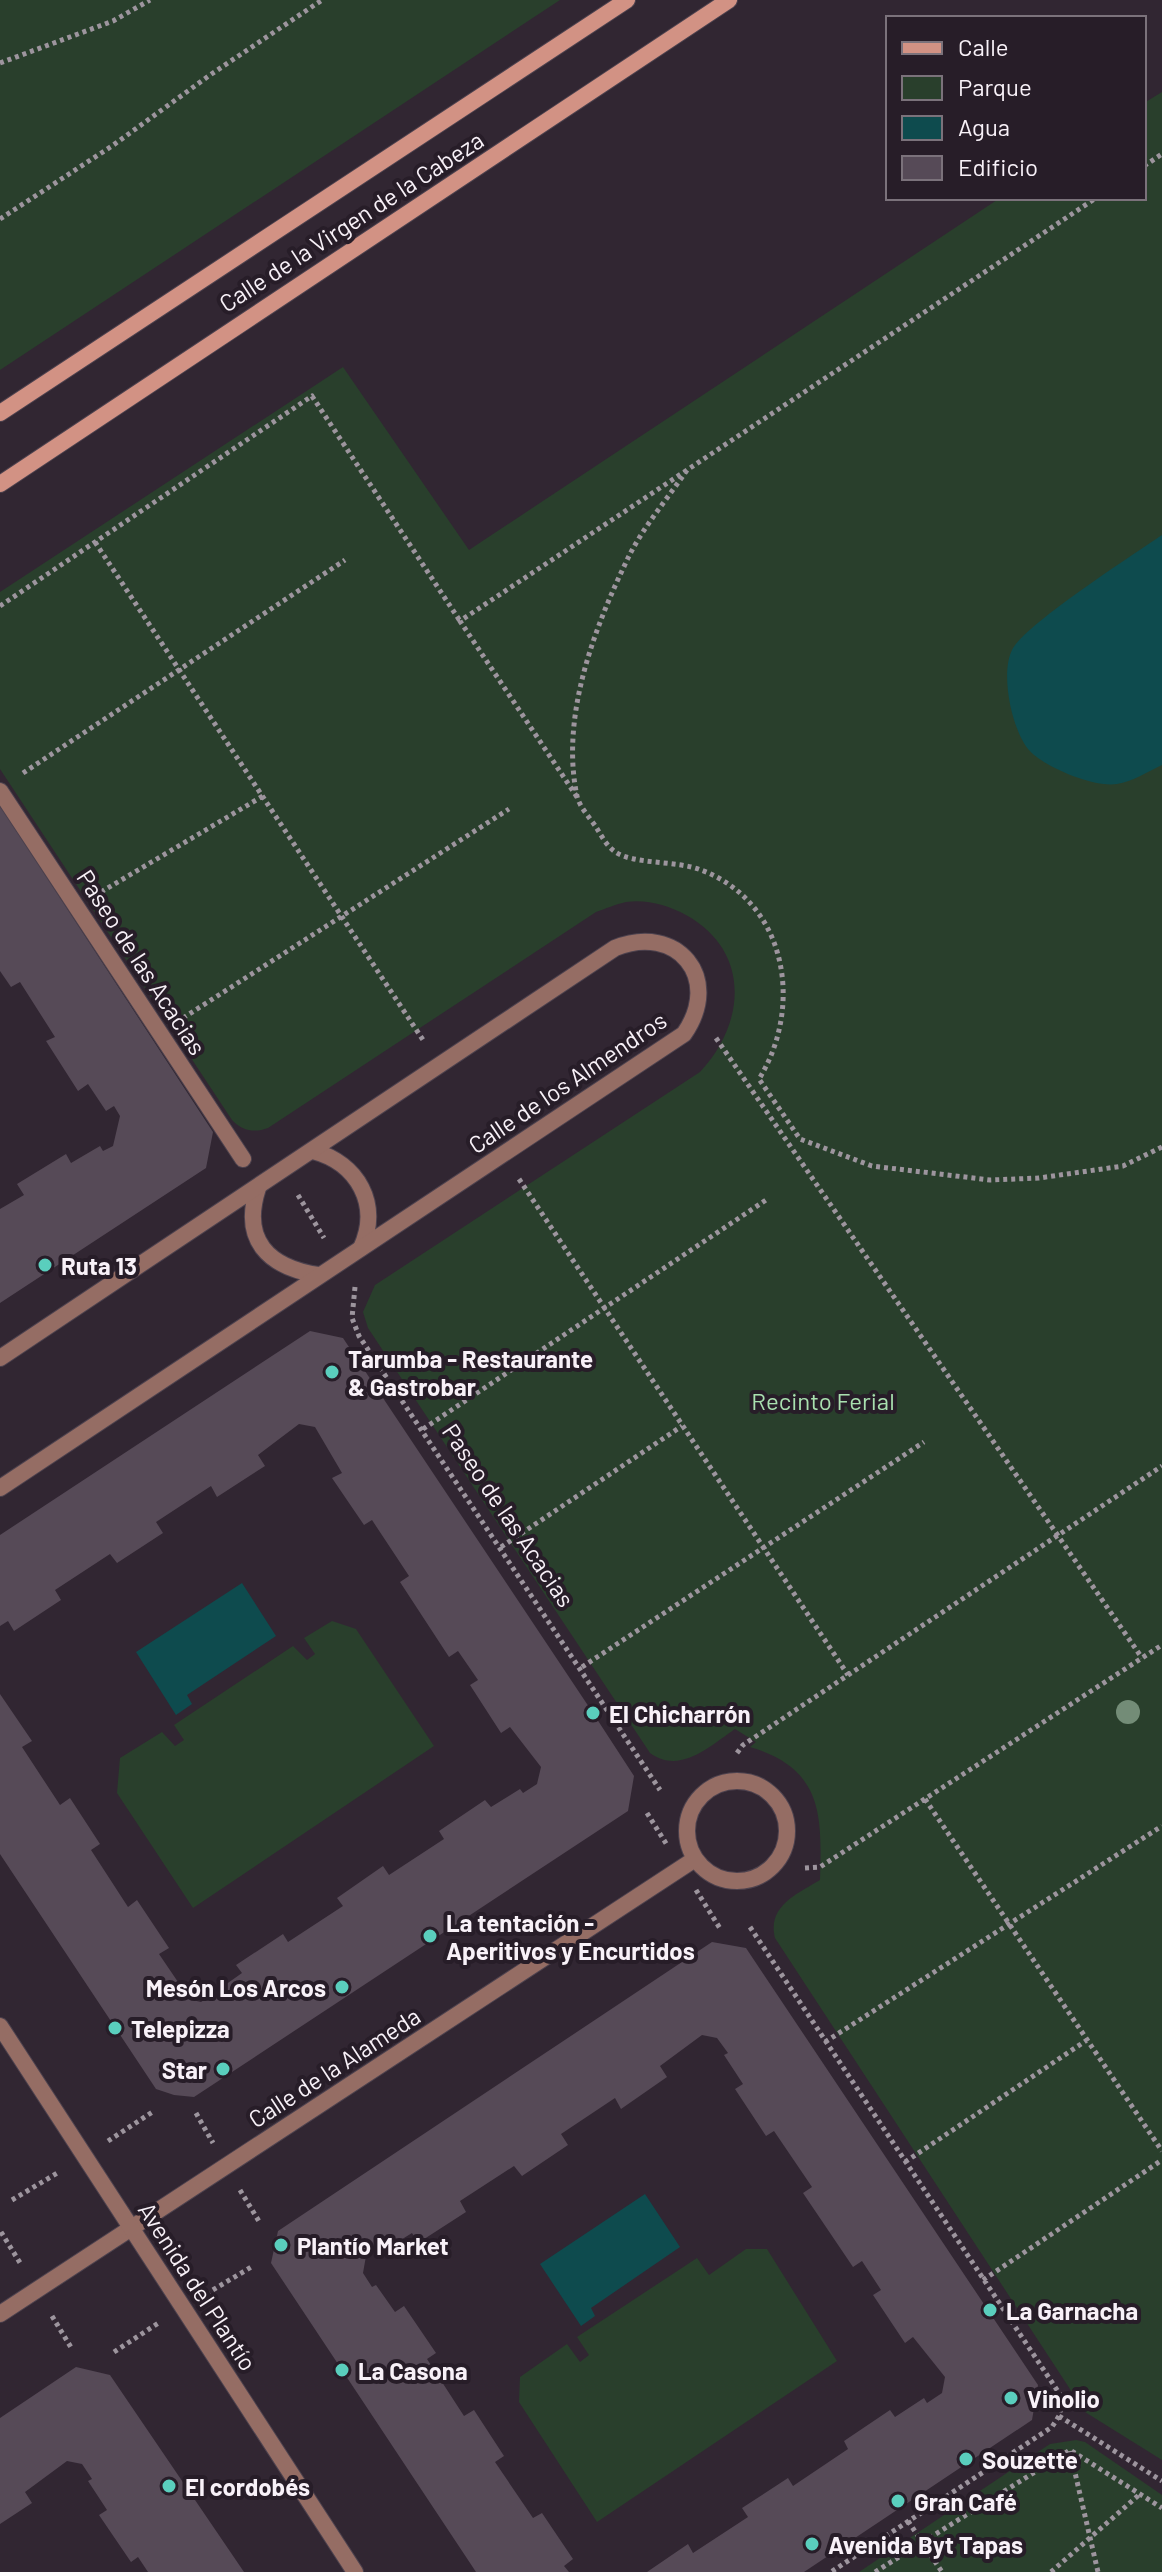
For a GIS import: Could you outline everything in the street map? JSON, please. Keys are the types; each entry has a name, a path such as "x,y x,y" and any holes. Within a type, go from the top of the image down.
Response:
{"main road":[{"name":"Calle de la Virgen de la Cabeza","path":"0,413 627,0"},
{"name":"Calle de la Virgen de la Cabeza","path":"0,484 729,0"}],"street":[{"name":"Paseo de las Acacias","path":"6,786 77,907 243,1159"},
{"name":"Calle de los Almendros","path":"0,1358 615,948 630,942 660,942 687,960 695,972 700,1006 684,1034 0,1488"},
{"path":"313,1151 344,1166 365,1193 369,1227 361,1248"},
{"path":"258,1188 252,1216 264,1249 290,1270 318,1275"},
{"path":"739,1780 761,1787 779,1803 787,1827 782,1853 772,1867 758,1877 740,1881 723,1879 707,1872 695,1859 686,1829 689,1813 709,1789 739,1780"},
{"name":"Calle de la Alameda","path":"0,2314 695,1859"},
{"name":"Avenida del Plantío","path":"0,2026 355,2572"}],"path":[{"path":"0,63 113,21 150,0"},
{"path":"0,219 112,146 221,67 322,0"},
{"path":"460,621 1093,200"},
{"path":"0,606 312,396 611,849 627,859 660,860 700,869 732,884 761,914 782,966 786,999 779,1033 759,1079 800,1139 872,1166 990,1180 1081,1174 1123,1166 1162,1147"},
{"path":"577,798 574,749 580,691 599,628 630,553 687,470"},
{"path":"95,542 423,1040"},
{"path":"6,786 345,560"},
{"path":"77,907 263,796"},
{"path":"160,1033 509,809"},
{"path":"716,1038 1142,1658"},
{"name":"Paseo de las Acacias","path":"283,1170 355,1286 352,1318 359,1336 582,1667 660,1790"},
{"path":"518,1178 848,1675"},
{"path":"423,1429 769,1198"},
{"path":"501,1547 682,1426"},
{"path":"582,1667 924,1442"},
{"path":"737,1753 743,1745 1162,1466"},
{"path":"805,1868 820,1867 1162,1645"},
{"path":"925,1799 1162,2151"},
{"path":"825,2042 1162,1826"},
{"path":"750,1927 1063,2399 1059,2416 1052,2427 831,2572"},
{"path":"905,2162 1087,2040"},
{"path":"983,2280 1162,2160"},
{"path":"1059,2416 1162,2481"},
{"path":"1070,2450 1162,2508"},
{"path":"1070,2450 1098,2572"},
{"path":"875,2572 1070,2450"},
{"path":"1051,2572 1140,2494"},
{"path":"908,2521 942,2572"}],"green space":[{"path":"0,0 560,0 0,370"},
{"name":"Recinto Ferial","path":"1162,92 1162,2460 1085,2412 775,1938 775,1917 780,1909 820,1880 818,1815 805,1782 774,1756 750,1747 756,1742 735,1729 705,1750 683,1760 661,1759 650,1753 368,1328 363,1312 375,1285 700,1072 715,1053 733,1010 735,989 731,968 722,948 707,930 686,915 664,906 634,901 596,912 268,1128 254,1131 244,1129 232,1120 0,769 0,592 343,367 469,550 997,200 1146,200 1146,102"},
{"path":"332,1621 356,1629 434,1746 193,1908 117,1793 120,1758 162,1732 175,1746 184,1740 174,1725 293,1646 307,1660 315,1654 304,1638"},
{"path":"746,2249 767,2249 837,2361 597,2522 519,2402 520,2377 567,2344 580,2362 589,2355 577,2337 697,2258 709,2275"},
{"path":"1076,2440 1085,2442 1162,2495 1162,2572 859,2572 1050,2444"}],"water":[{"path":"1162,535 1162,765 1117,784 1096,783 1070,775 1035,756 1022,740 1008,687 1007,673 1012,650 1036,624"},
{"path":"242,1583 276,1636 187,1695 192,1704 176,1715 136,1652"},
{"path":"645,2194 680,2247 591,2308 595,2316 581,2326 540,2264"}],"building":[{"path":"0,806 213,1132 206,1168 0,1303 0,1209 24,1195 17,1184 66,1154 71,1163 100,1146 103,1151 113,1146 120,1116 114,1106 106,1111 88,1084 78,1091 46,1041 55,1037 20,982 11,987 0,971"},
{"path":"310,1331 343,1338 593,1713 634,1776 628,1811 194,2097 174,2095 156,2089 0,1854 0,1694 32,1741 22,1747 60,1805 70,1798 100,1844 91,1850 128,1907 137,1900 169,1948 159,1954 178,1982 174,1985 184,1998 201,2002 242,1973 236,1965 283,1934 288,1942 343,1906 337,1898 383,1866 389,1875 444,1839 439,1831 485,1800 491,1807 520,1789 523,1793 537,1784 541,1767 510,1727 501,1733 470,1685 478,1680 458,1651 449,1657 400,1582 409,1576 372,1520 364,1525 332,1478 342,1473 315,1427 299,1424 258,1455 265,1466 217,1497 211,1486 156,1522 163,1533 117,1563 110,1554 55,1590 61,1600 14,1631 8,1621 0,1626 0,1535"},
{"path":"712,1942 746,1948 1038,2385 1032,2420 804,2572 647,2572 688,2544 693,2553 748,2517 742,2508 788,2478 793,2486 848,2449 844,2441 890,2410 895,2417 924,2398 927,2403 942,2393 945,2377 913,2337 905,2343 873,2295 881,2290 862,2261 853,2267 803,2193 812,2187 774,2131 766,2136 735,2089 743,2084 724,2055 728,2053 717,2038 702,2035 660,2066 667,2077 621,2109 615,2098 561,2134 568,2145 522,2176 514,2166 460,2201 466,2212 418,2243 412,2233 383,2251 381,2246 366,2256 363,2273 372,2287 376,2285 395,2312 404,2306 436,2353 427,2359 464,2416 474,2410 504,2456 495,2462 533,2518 542,2513 573,2559 564,2566 569,2572 476,2572 271,2263 278,2231"},
{"path":"76,2367 110,2375 244,2572 148,2572 138,2557 131,2562 99,2515 107,2510 88,2481 92,2479 82,2464 67,2461 25,2492 32,2503 0,2524 0,2418"}],"place":[{"name":"Ruta 13","path":"45,1265"},
{"name":"Tarumba - Restaurante & Gastrobar","path":"332,1372"},
{"name":"El Chicharrón","path":"593,1713"},
{"name":"La tentación - Aperitivos y Encurtidos","path":"430,1936"},
{"name":"Mesón Los Arcos","path":"342,1987"},
{"name":"Telepizza","path":"115,2028"},
{"name":"Star","path":"223,2069"},
{"name":"Plantío Market","path":"281,2245"},
{"name":"La Garnacha","path":"990,2310"},
{"name":"La Casona","path":"342,2370"},
{"name":"Vinolio","path":"1011,2398"},
{"name":"Souzette","path":"966,2459"},
{"name":"El cordobés","path":"169,2486"},
{"name":"Gran Café","path":"898,2501"},
{"name":"Avenida Byt Tapas","path":"812,2544"}]}
